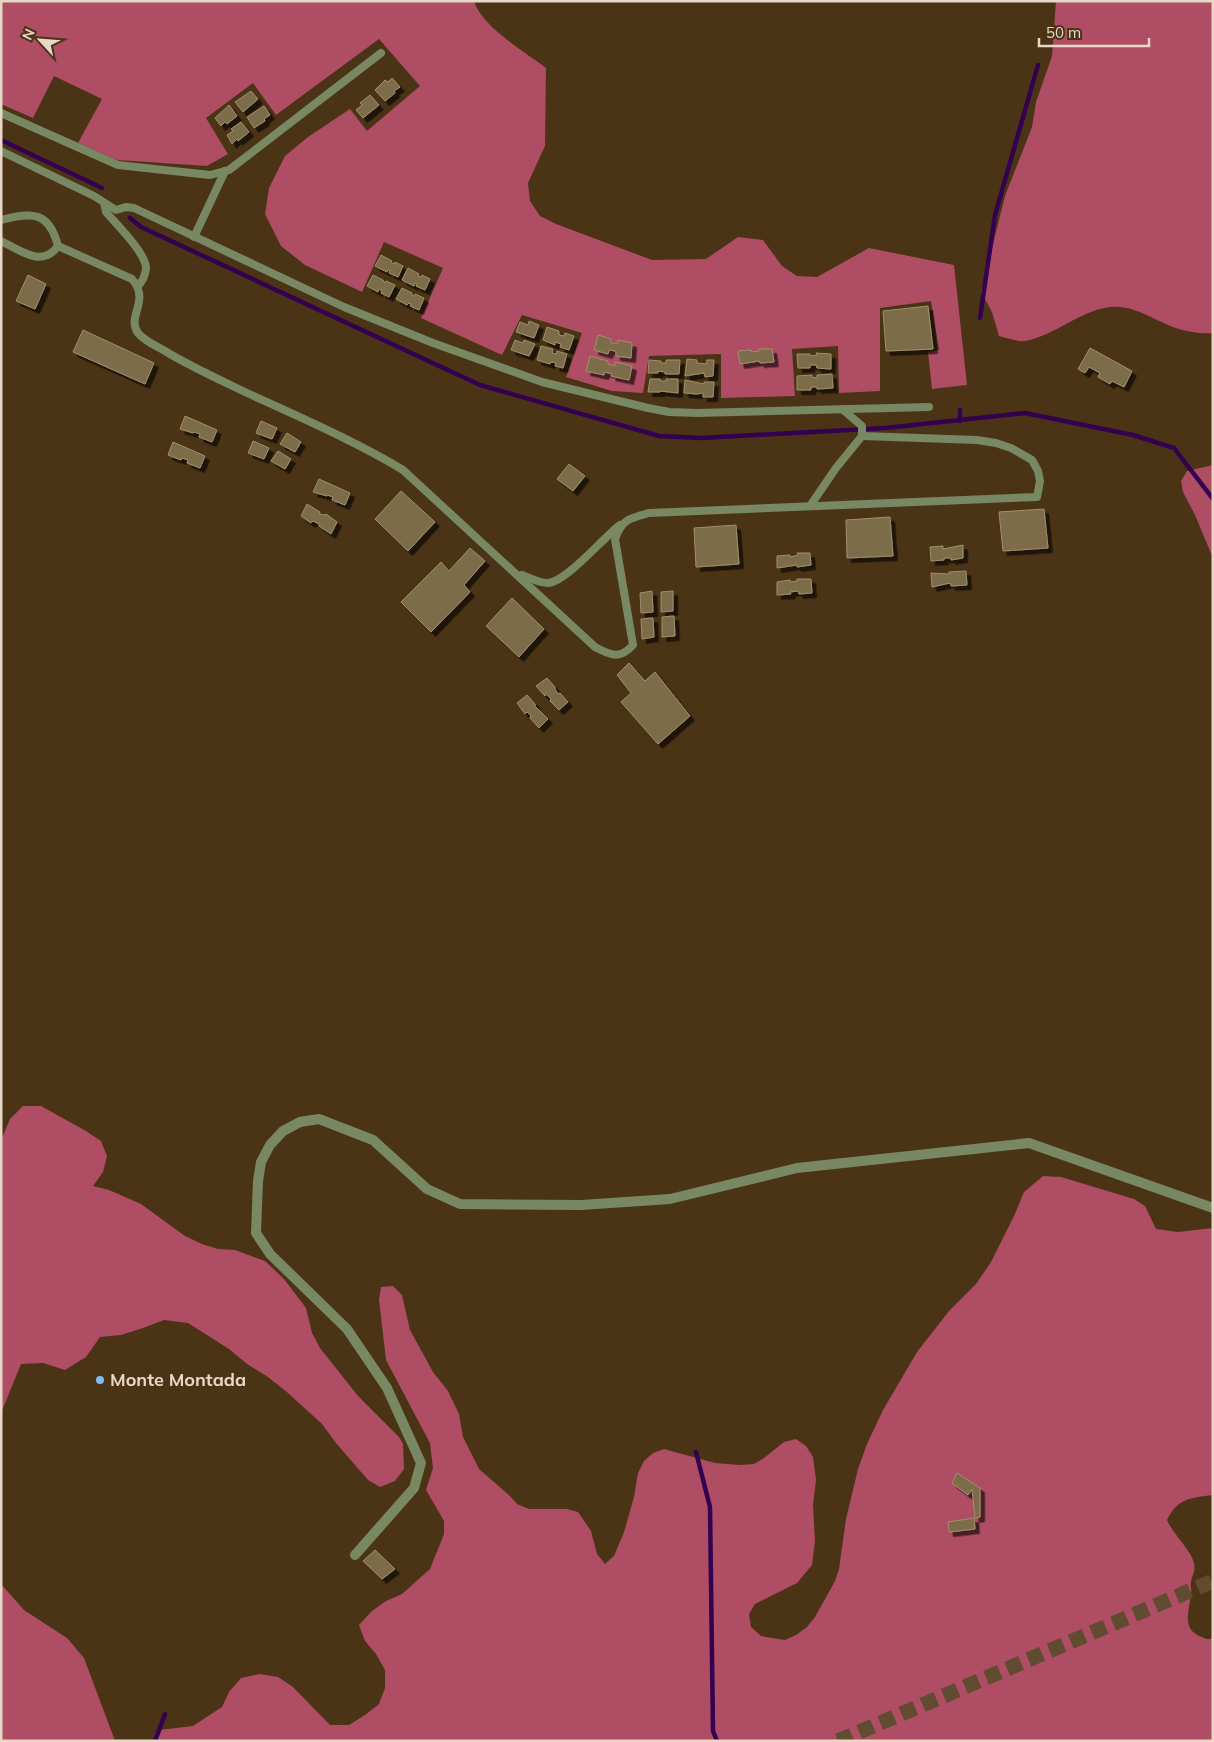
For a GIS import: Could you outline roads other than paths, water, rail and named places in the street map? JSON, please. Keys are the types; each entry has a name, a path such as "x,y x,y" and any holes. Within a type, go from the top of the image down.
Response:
{"street":[{"path":"355,1555 414,1488 422,1463 387,1388 347,1329 270,1254 256,1233 258,1181 261,1162 276,1138 300,1122 319,1119 373,1140 427,1189 460,1204 582,1205 670,1199 797,1168 1029,1143 1213,1208"}],"lane":[{"path":"1,113 118,165 191,174 210,174 229,170 381,53"},
{"path":"1,151 94,196 116,210 126,207 134,208 344,307 433,343 542,382 669,412 697,413 930,407"},
{"path":"194,236 225,171"},
{"path":"104,203 106,212 142,256 146,268 142,281 138,286"},
{"path":"1,220 21,215 32,215 41,219 50,226 58,246 52,255 41,258 31,256 1,241"},
{"path":"58,246 132,279 138,286 140,297 135,322 138,333 147,339 188,365 370,450 403,470 516,572 595,647 616,656 627,652 633,646 615,539 619,528 627,519"},
{"path":"810,506 836,468 847,457 862,436 862,426 842,409"},
{"path":"516,572 536,581 555,582 566,575 607,535 627,519 649,513 1037,497 1040,481 1038,471 1032,460 996,443 977,440 862,436"}],"waterway":[{"path":"980,318 995,215 1038,65"},
{"path":"1,140 102,188"},
{"path":"130,218 141,227 480,385 659,436 702,438 885,428 1025,413 1133,435 1174,448 1213,499"},
{"path":"960,410 960,421"},
{"path":"696,1452 710,1507 713,1731 717,1741"},
{"path":"155,1741 165,1714"}],"tunnel":[{"path":"838,1741 1213,1581"}],"place":[{"name":"Monte Montada","path":"100,1380"}]}
